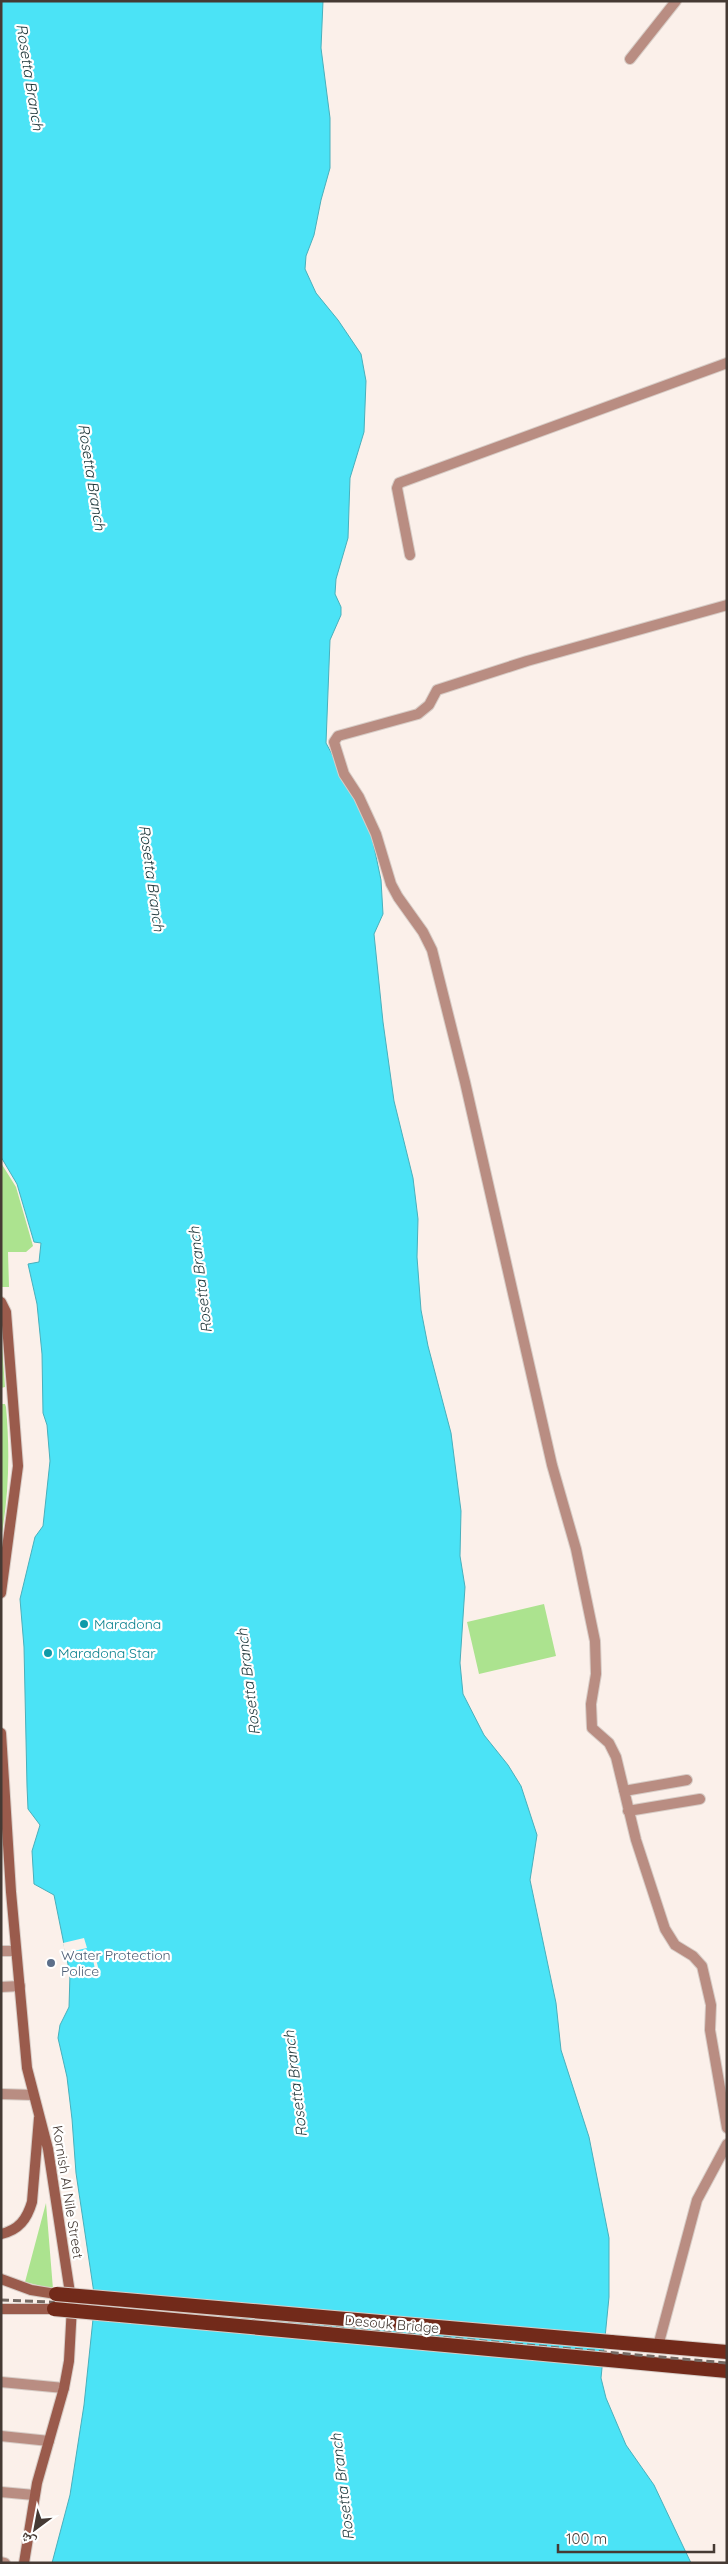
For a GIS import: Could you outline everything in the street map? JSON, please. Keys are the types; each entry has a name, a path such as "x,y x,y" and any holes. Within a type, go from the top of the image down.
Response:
{"highway":[{"name":"Desouk Bridge","path":"56,2294 727,2352"},
{"name":"Desouk Bridge","path":"54,2309 727,2371"}],"main road":[{"path":"1,1302 6,1312 18,1466 1,1593"},
{"name":"Kornish Al Nile Street","path":"1,1733 6,1892 16,1951 27,2068 33,2095 40,2112 48,2149 72,2306 69,2361 64,2388 34,2495 24,2563"},
{"path":"1,2234 14,2230 23,2223 29,2213 32,2202 40,2112"},
{"path":"1,2279 31,2290 56,2294"},
{"path":"1,2309 54,2309"}],"street":[{"path":"630,59 676,1"},
{"path":"410,555 397,488 399,483 727,362"},
{"path":"727,604 527,661 437,690 428,705 418,714 341,736 334,742 344,774 359,797 376,834 394,891 430,945 467,1092 552,1465 576,1549 595,1641 596,1674 591,1704 592,1728 612,1747 650,1888 665,1929 675,1946 693,1956 702,1966 711,2005 710,2030 727,2128"},
{"path":"624,1791 687,1780"},
{"path":"628,1812 700,1799"},
{"path":"1,1951 16,1951"},
{"path":"1,1986 20,1986"},
{"path":"1,2094 33,2095"},
{"path":"658,2346 697,2200 727,2144"},
{"path":"1,2382 64,2388"},
{"path":"1,2436 49,2441"},
{"path":"1,2492 34,2495"}],"green space":[{"path":"1,1163 16,1187 33,1246 26,1252 8,1252 9,1287 1,1287"},
{"path":"1,1331 5,1387 1,1388"},
{"path":"1,1404 5,1404 6,1407 8,1457 6,1506 1,1539"},
{"path":"544,1604 556,1656 479,1674 467,1622"},
{"path":"46,2203 53,2289 25,2282"}],"water":[{"name":"Rosetta Branch","path":"1,1 323,1 321,48 330,118 330,168 314,235 306,256 305,269 316,293 338,320 361,354 366,381 364,432 350,478 348,538 336,579 335,594 341,607 341,615 330,640 326,743 369,823 381,880 383,914 374,934 383,1022 394,1101 413,1178 418,1219 417,1257 421,1310 428,1346 451,1433 461,1511 460,1556 465,1587 460,1663 463,1694 484,1735 508,1765 521,1786 537,1835 530,1880 556,2003 561,2050 589,2137 609,2238 609,2297 601,2378 606,2398 626,2445 654,2485 691,2563 52,2563 70,2495 84,2405 95,2300 76,2173 67,2077 58,2038 60,2025 69,2007 70,1974 54,1895 34,1884 32,1851 40,1825 28,1809 24,1647 20,1599 35,1537 43,1526 50,1461 47,1425 43,1413 42,1354 37,1304 28,1264 39,1262 41,1243 34,1242 17,1184 1,1157"}],"pier":[{"path":"84,1938 87,1948 65,1953 63,1943"},
{"path":"96,1959 99,1971 70,1978 70,1974 95,1969 93,1960"}],"railway":[{"path":"1,2300 49,2302 727,2363"}],"place":[{"name":"Maradona","path":"84,1624"},
{"name":"Maradona Star","path":"48,1653"},
{"name":"Water Protection Police","path":"51,1963"}]}
